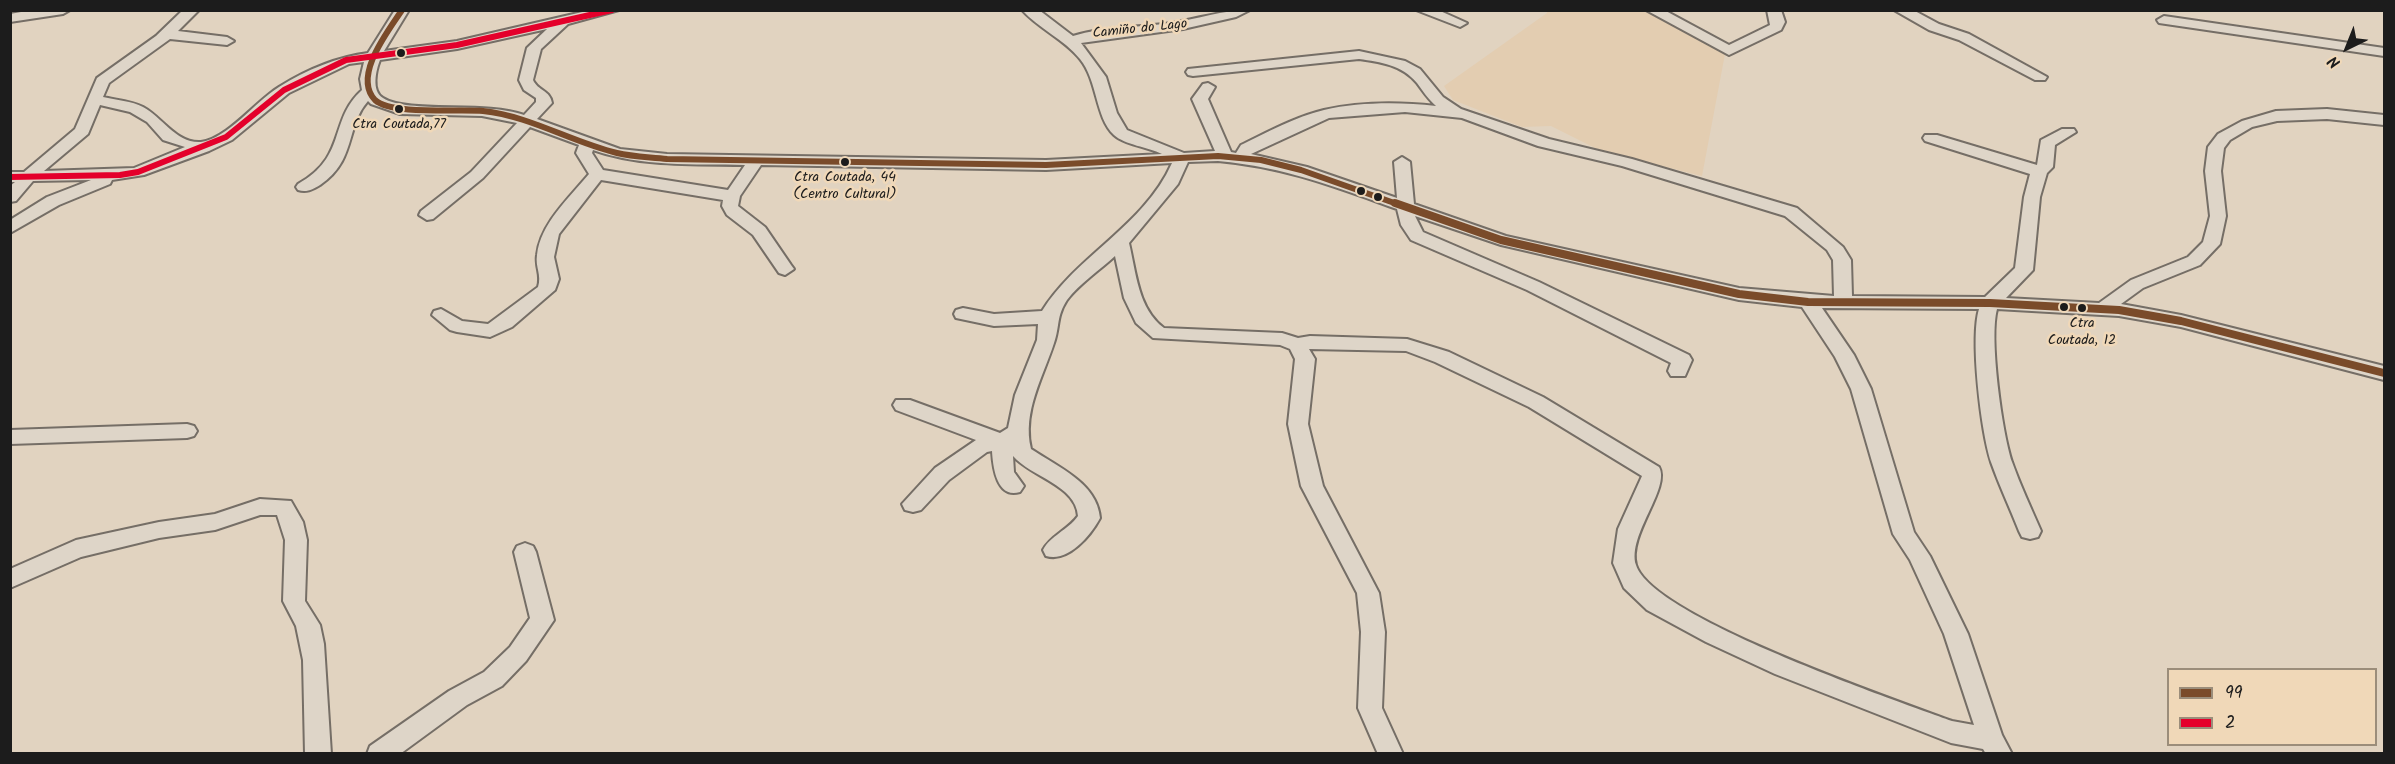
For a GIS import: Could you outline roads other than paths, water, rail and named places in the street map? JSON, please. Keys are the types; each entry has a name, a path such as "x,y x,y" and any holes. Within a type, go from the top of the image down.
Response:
{"street":[{"path":"10,18 63,10"},
{"path":"10,197 29,176 82,131 102,81 166,34 192,10"},
{"path":"402,10 374,56 369,77 369,92 376,101 391,108 482,111 529,120 588,143 645,158 1046,165 1182,158 1233,157 1261,160 1301,170 1501,240 1739,294 1808,302 1990,303 2104,308 2181,321 2385,373"},
{"path":"10,177 120,175 138,172 226,137 284,90 346,60 457,45 612,10"},
{"path":"1029,10 1072,41 1099,76 1117,129 1126,136 1164,148 1182,158"},
{"name":"Camiño do Lago","path":"1072,41 1096,32 1142,31 1197,23 1243,10"},
{"path":"1423,10 1461,23"},
{"path":"1653,10 1729,51 1776,27 1778,22 1774,10"},
{"path":"1901,10 1934,27 1964,37 2040,77"},
{"path":"2164,20 2385,52"},
{"path":"427,215 477,175 544,103 543,96 529,87 526,80 534,48 565,21"},
{"path":"166,34 227,41"},
{"path":"1192,72 1359,55 1379,57 1398,63 1421,78 1431,96 1442,105 1465,114 1544,143 1626,162 1791,212 1834,247 1842,260 1843,303"},
{"path":"1208,87 1200,99 1233,157"},
{"path":"304,187 323,176 337,159 357,101 369,92"},
{"path":"94,99 135,109 152,119 169,137 203,148"},
{"path":"1233,157 1247,148 1326,114 1405,107 1465,114"},
{"path":"2104,308 2137,284 2194,261 2211,244 2218,216 2213,171 2216,147 2224,137 2253,121 2276,116 2327,114 2385,120"},
{"path":"2030,531 2001,460 1994,421 1984,324 1990,303 2024,270 2032,196 2039,171 2045,167 2047,143 2068,132"},
{"path":"1931,138 2039,171"},
{"path":"588,143 584,153 597,174 732,196"},
{"path":"1013,486 1004,473 1010,437 1046,340 1048,317 1062,294 1120,242 1167,189 1182,158"},
{"path":"756,160 732,196 730,206 733,211 759,231 785,269"},
{"path":"1402,162 1401,179 1406,188 1404,207 1408,227 1417,236 1533,286 1682,360 1678,371"},
{"path":"441,315 457,326 490,331 505,323 546,290 550,279 545,257 552,233 597,174"},
{"path":"12,228 53,201 120,175"},
{"path":"1120,242 1133,298 1145,323 1161,334 1176,337 1264,336 1282,339 1297,345 1310,342 1407,345 1442,357 1536,402 1652,472 1652,479 1629,529 1624,563 1632,582 1655,603 1714,635 1783,667 1951,732 1996,746"},
{"path":"1808,302 1844,355 1861,389 1904,534 1919,556 1956,634 1996,746"},
{"path":"963,314 994,320 1048,317"},
{"path":"1297,345 1305,359 1298,424 1312,486 1368,593 1373,632 1370,708 1391,753"},
{"path":"903,405 1010,437 1022,453 1074,488 1088,504 1089,518 1078,533 1054,550"},
{"path":"10,437 99,434 123,436 187,431"},
{"path":"913,504 942,474 981,446 1010,437"},
{"path":"10,579 76,549 159,530 215,522 260,507 284,507 292,516 294,530 296,578 293,599 309,627 316,668 314,715 318,753"},
{"path":"379,753 458,698 493,679 518,654 542,620 525,552"}],"place":[{"name":"Ctra Coutada,77","path":"399,109"},
{"name":"Ctra Coutada, 44 (Centro Cultural)","path":"845,162"},
{"name":"Ctra Coutada, 12","path":"2082,308"}]}
